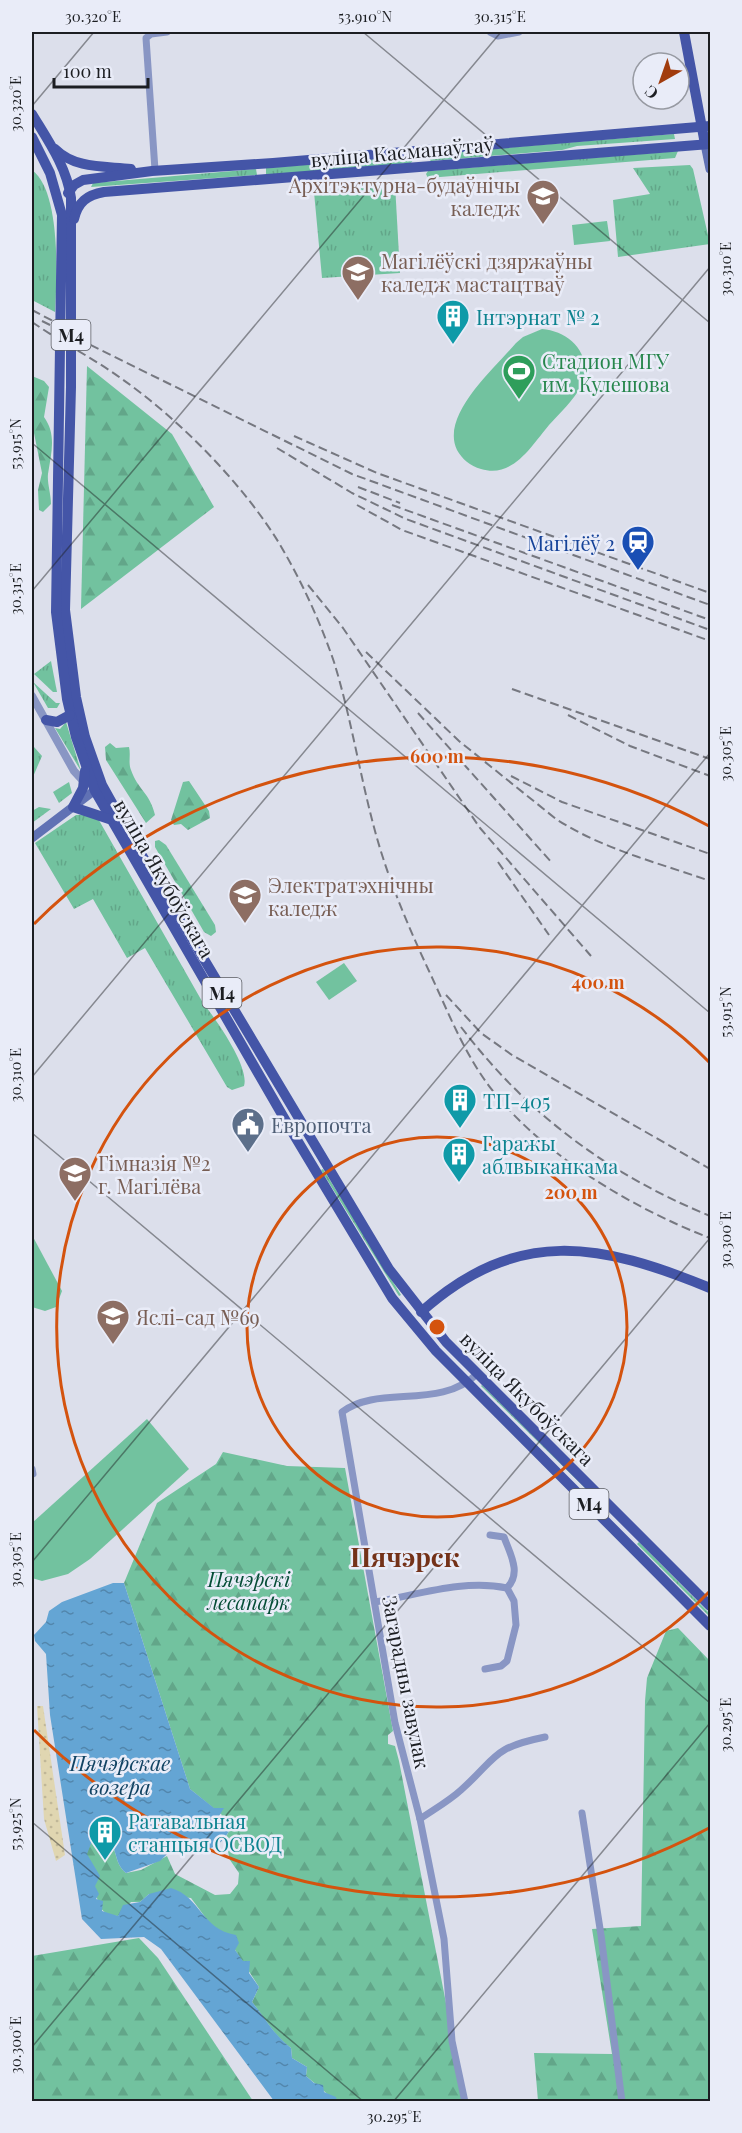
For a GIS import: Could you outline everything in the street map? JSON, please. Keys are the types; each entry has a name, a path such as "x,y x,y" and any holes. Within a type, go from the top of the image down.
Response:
{"main road":[{"path":"684,32 706,126 711,169"},
{"name":"М4","path":"32,114 52,146 70,188 66,220"},
{"name":"вуліца Касманаўтаў","path":"70,188 91,178 154,170 284,162 706,126"},
{"name":"М4","path":"32,137 56,188 66,220"},
{"name":"вуліца Касманаўтаў","path":"70,188 86,194 708,144"},
{"name":"вуліца Касманаўтаў","path":"52,146 64,158 80,164 154,170"},
{"path":"40,153 70,188"},
{"path":"91,178 85,183 84,188 96,193"},
{"path":"66,220 81,202 96,193"},
{"name":"вуліца Якубоўскага","path":"66,220 65,610 74,713 85,768 389,1269 421,1312 478,1373 711,1606"},
{"path":"46,720 57,723 74,713"},
{"name":"вуліца Якубоўскага","path":"74,713 110,820 384,1287 410,1321 468,1383 711,1626"},
{"path":"74,807 84,782 85,768"},
{"path":"32,838 98,788"},
{"path":"74,807 110,820"},
{"path":"410,1321 446,1291 499,1263 521,1256 568,1249 594,1251 638,1262 711,1288"}],"street":[{"path":"154,170 146,38 151,34 167,32"},
{"path":"490,32 498,36 519,32"},
{"path":"32,696 74,771 84,782 98,788"},
{"name":"Загарадны завулак","path":"465,2102 452,2042 444,1939 420,1819 395,1723 342,1412 358,1402 454,1391 468,1383 478,1373"},
{"path":"490,1535 504,1537 516,1568 513,1582 507,1588"},
{"path":"375,1602 470,1584 507,1588"},
{"path":"485,1669 501,1666 507,1661 516,1625 514,1601 507,1588"},
{"path":"420,1819 460,1791 495,1754 516,1744 545,1737"},
{"path":"582,1814 602,1935 622,2102"}],"green space":[{"path":"674,134 675,139 577,146 562,150 431,161 428,158 430,154"},
{"path":"678,151 675,158 428,178 426,174 428,171"},
{"path":"410,156 413,160 411,163 266,175 266,168"},
{"path":"690,165 693,169 710,244 618,257 613,200 650,194 633,168"},
{"path":"256,169 257,175 91,187 93,183"},
{"path":"32,170 41,181 48,196 53,215 56,258 55,312 32,300"},
{"path":"395,184 400,273 322,278 314,192"},
{"path":"607,221 610,241 574,245 572,225"},
{"name":"Стадион МГУ им. Кулешова","path":"542,329 562,335 577,347 585,365 581,386 571,401 521,458 512,465 492,471 473,466 457,450 454,436 456,422 463,407 472,393 516,343 523,337"},
{"path":"87,366 172,434 214,507 81,609"},
{"path":"32,376 44,381 49,387 44,417 52,438 48,477 51,504 43,512 39,510 38,490 42,473 32,423"},
{"path":"51,661 57,692 53,692 34,674"},
{"path":"33,682 56,703 60,703 57,708 48,708"},
{"path":"66,722 81,771 55,728 60,729"},
{"path":"110,743 116,748 129,747 131,770 155,815 146,823 106,760 105,747"},
{"path":"34,747 42,756 32,779"},
{"path":"189,781 209,811 210,818 188,830 181,824 174,825 171,820 183,782"},
{"path":"69,782 72,793 59,803 53,792"},
{"path":"39,807 51,809 32,823 32,811"},
{"path":"76,815 96,815 203,1003 237,1055 242,1067 244,1086 232,1090 227,1087 145,948 127,958 93,899 74,909 35,843"},
{"path":"159,840 166,845 215,925 216,932 211,936 204,932 155,847 155,841"},
{"path":"344,963 357,981 329,1000 316,982"},
{"path":"323,1169 401,1295 399,1296 321,1170"},
{"path":"32,1235 62,1291 56,1307 45,1311 32,1307"},
{"path":"482,1385 635,1537 481,1386"},
{"path":"147,1419 189,1469 90,1559 68,1574 42,1581 32,1578 32,1523"},
{"name":"Пячэрскі лесапарк","path":"223,1452 287,1466 345,1468 393,1731 388,1735 388,1744 395,1746 399,1761 465,2101 337,2102 306,2076 307,2067 292,2058 291,2048 274,2032 252,2002 259,1987 224,1933 211,1925 191,1898 149,1894 140,1902 131,1902 118,1916 106,1913 99,1905 87,1855 90,1840 95,1833 109,1840 121,1868 126,1873 141,1870 167,1856 175,1874 215,1895 230,1894 238,1884 239,1873 230,1860 225,1839 229,1831 217,1826 216,1821 222,1815 190,1789 124,1583 157,1503 216,1464"},
{"path":"639,1542 710,1614 710,1617 637,1544"},
{"path":"678,1628 710,1661 710,2101 538,2101 534,2053 612,2054 592,1929 641,1926 647,1678 666,1631"},
{"path":"139,1938 158,1958 253,2101 32,2101 32,1956"}],"sand":[{"path":"37,1706 43,1706 65,1855 56,1861 44,1819"}],"water":[{"name":"Пячэрскае возера","path":"113,1583 124,1583 190,1789 214,1808 224,1808 216,1821 217,1826 229,1831 224,1839 211,1848 196,1851 171,1850 160,1861 126,1873 121,1868 109,1840 95,1833 87,1854 100,1876 95,1886 99,1894 96,1899 103,1901 102,1911 118,1916 123,1905 140,1902 149,1894 171,1888 189,1898 215,1926 224,1932 236,1935 239,1943 235,1950 243,1961 250,1961 249,1973 259,1987 252,2002 275,2032 291,2048 292,2058 307,2067 306,2076 314,2083 323,2085 324,2092 336,2097 337,2101 274,2101 161,1949 144,1937 101,1939 82,1919 50,1715 46,1654 35,1641 34,1635 46,1622 49,1611 62,1602"}],"railway":[{"path":"32,310 53,321"},
{"path":"42,321 352,474 710,605"},
{"path":"32,322 111,371 166,413 228,476 264,520 279,543 310,601 334,662 375,831 392,885 453,1023 480,1073 500,1100 525,1126 583,1172 647,1210 710,1238"},
{"path":"294,436 377,473 710,593"},
{"path":"277,448 352,493 406,519 710,630"},
{"path":"358,487 400,503"},
{"path":"357,505 402,530 710,641"},
{"path":"392,505 710,620"},
{"path":"308,585 343,628 480,828 591,956"},
{"path":"366,652 459,741 556,819 611,847 710,881"},
{"path":"512,689 710,759"},
{"path":"418,713 553,864"},
{"path":"568,715 630,746 710,776"},
{"path":"511,776 562,802 710,854"},
{"path":"498,862 549,935"},
{"path":"446,995 481,1033 512,1055 710,1169"},
{"path":"461,1027 514,1088 572,1139 637,1181 710,1216"}],"place":[{"name":"Архітэктурна-будаўнічы каледж","path":"543,225"},
{"name":"Магілёўскі дзяржаўны каледж мастацтваў","path":"358,301"},
{"name":"Інтэрнат № 2","path":"453,345"},
{"name":"Стадион МГУ им. Кулешова","path":"519,400"},
{"name":"Магілёў 2","path":"638,571"},
{"name":"Электратэхнічны каледж","path":"245,924"},
{"name":"ТП-405","path":"460,1129"},
{"name":"Европочта","path":"248,1153"},
{"name":"Гаражы аблвыканкама","path":"459,1183"},
{"name":"Гімназія №2 г. Магілёва","path":"75,1202"},
{"name":"Яслі-сад №69","path":"113,1345"},
{"name":"Ратавальная станцыя ОСВОД","path":"105,1861"}],"district":[{"name":"Пячэрск","path":"405,1556"}]}
